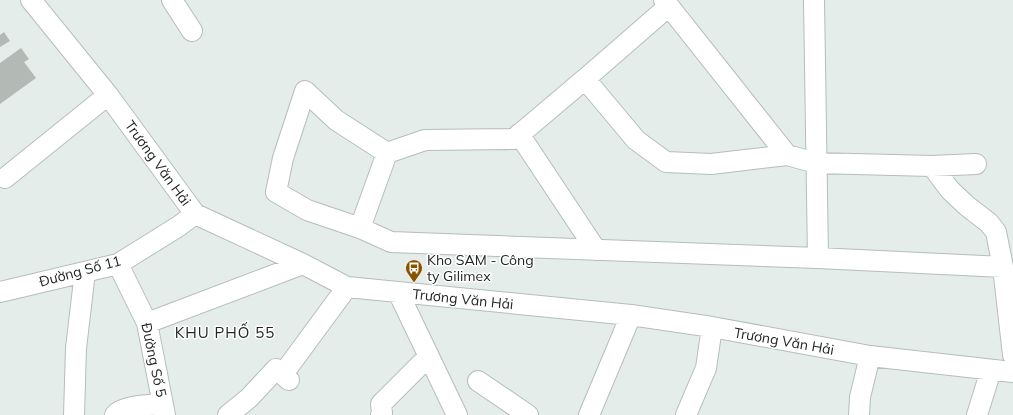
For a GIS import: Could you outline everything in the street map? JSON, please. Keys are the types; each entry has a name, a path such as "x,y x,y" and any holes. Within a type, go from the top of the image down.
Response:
{"street":[{"name":"Trương Văn Hải","path":"31,0 108,95 195,214 347,286 631,316 712,328 870,356 1013,372"},
{"path":"172,0 192,31"},
{"path":"814,0 818,258"},
{"path":"386,153 425,140 514,139 585,79 667,3 787,155"},
{"path":"585,79 636,140 666,162 711,164 787,155 816,163 932,166 976,164"},
{"path":"386,153 336,120 305,91 283,158 276,192 307,210 360,228 391,242 818,258 1003,267"},
{"path":"5,178 108,95"},
{"path":"519,134 596,250"},
{"path":"360,228 386,153"},
{"path":"932,166 950,190 994,228 1003,267 1013,355"},
{"name":"Đường Số 11","path":"0,292 118,264 179,226 195,214"},
{"name":"Đường Số 5","path":"118,264 147,323 164,409"},
{"path":"147,323 303,264"},
{"path":"74,415 76,348 85,272"},
{"path":"228,415 249,398 276,369 288,379 347,286"},
{"path":"398,292 457,415"},
{"path":"589,415 631,316"},
{"path":"686,415 706,368 712,328"},
{"path":"382,414 381,404 429,356"},
{"path":"859,415 860,397 870,356"},
{"path":"977,415 991,370"},
{"path":"478,381 528,415"},
{"path":"115,415 127,408 164,409"}],"building":[{"path":"4,32 10,41 0,47 0,35"},
{"path":"21,48 29,59 24,62 36,78 0,104 0,63"}],"place":[{"name":"Kho SAM - Công ty Gilimex","path":"414,283"}],"district":[{"name":"KHU PHỐ 55","path":"225,332"}]}
